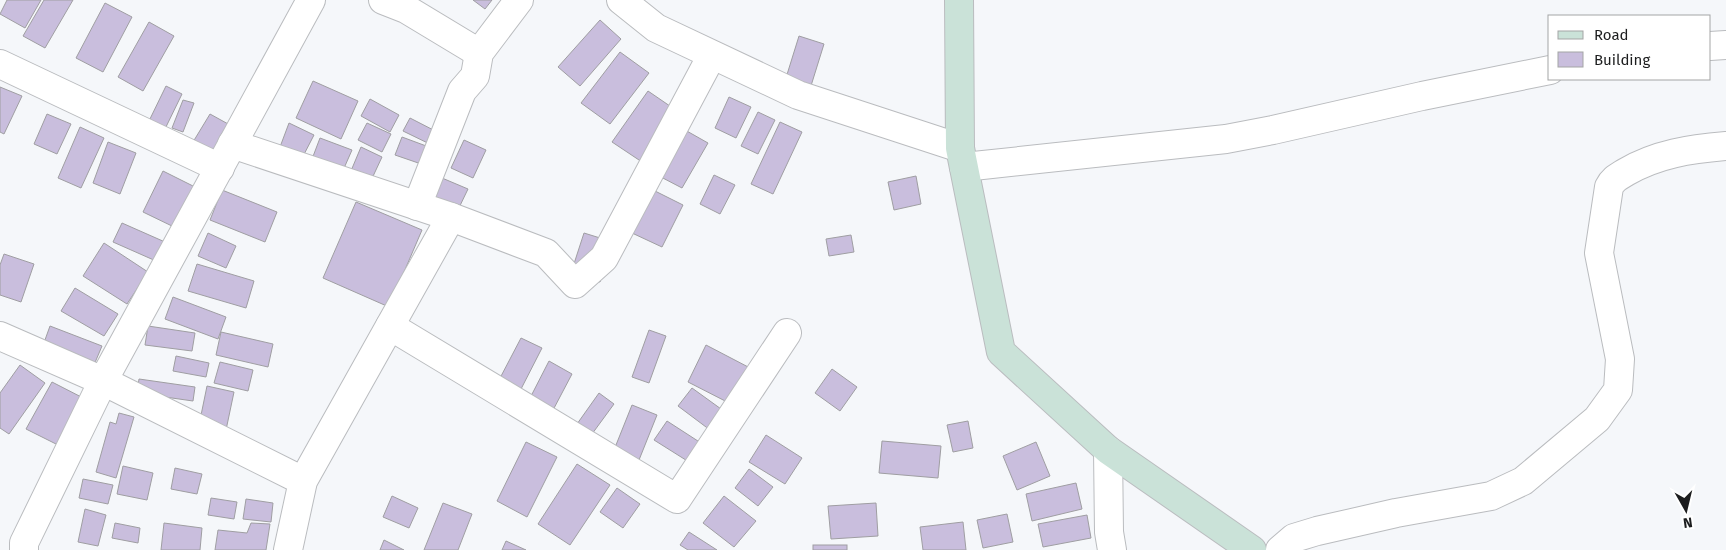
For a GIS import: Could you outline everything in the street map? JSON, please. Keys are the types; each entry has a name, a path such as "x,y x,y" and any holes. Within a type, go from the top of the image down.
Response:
{"main road":[{"path":"959,0 962,158 1001,352 1108,450 1252,550"}],"street":[{"path":"24,550 24,543 103,381 312,0"},
{"path":"383,0 406,9 478,53"},
{"path":"416,206 462,91 475,76 478,53 519,0"},
{"path":"620,0 656,28 798,95 962,158 1226,138 1273,130 1422,96 1548,70"},
{"path":"1711,46 1726,45"},
{"path":"232,144 451,217 546,253 575,284 604,258 712,55"},
{"path":"0,64 220,168"},
{"path":"1280,550 1294,538 1317,531 1396,513 1490,496 1523,481 1597,419 1618,390 1620,359 1599,253 1609,187 1612,180 1655,158 1690,149 1726,146"},
{"path":"288,550 303,480 451,217"},
{"path":"390,326 676,499 787,333"},
{"path":"0,336 103,381 303,480"},
{"path":"1108,450 1112,550"}],"building":[{"path":"7,0 41,0 25,28 0,14"},
{"path":"44,0 73,0 45,48 23,36"},
{"path":"473,0 492,0 485,9"},
{"path":"105,3 132,17 103,72 76,58"},
{"path":"600,20 621,39 580,86 558,67"},
{"path":"149,22 174,36 143,91 118,77"},
{"path":"799,36 824,44 810,89 785,81"},
{"path":"620,52 649,73 610,124 581,103"},
{"path":"313,81 358,101 341,139 296,118"},
{"path":"166,86 182,94 164,131 148,123"},
{"path":"0,87 22,96 4,134 0,132"},
{"path":"648,91 683,115 648,166 612,142"},
{"path":"729,97 751,107 736,138 715,128"},
{"path":"370,99 399,115 390,132 361,116"},
{"path":"183,100 194,103 183,132 172,128"},
{"path":"758,112 775,120 758,154 741,146"},
{"path":"47,114 71,124 57,154 34,144"},
{"path":"210,114 239,130 223,159 193,142"},
{"path":"410,118 445,136 438,148 403,131"},
{"path":"780,122 802,132 773,194 751,184"},
{"path":"289,123 314,135 299,164 277,155"},
{"path":"367,123 391,134 382,152 358,140"},
{"path":"80,127 104,138 81,188 58,178"},
{"path":"685,130 708,143 682,188 659,176"},
{"path":"402,137 437,150 430,167 395,155"},
{"path":"320,138 352,150 341,175 309,167"},
{"path":"464,140 486,150 473,178 451,168"},
{"path":"108,142 136,153 120,194 93,183"},
{"path":"361,147 382,157 368,187 348,178"},
{"path":"163,171 195,187 174,227 143,212"},
{"path":"714,175 735,185 720,214 700,204"},
{"path":"916,176 921,204 894,210 888,182"},
{"path":"442,178 468,189 455,216 429,207"},
{"path":"222,190 277,212 265,242 210,220"},
{"path":"653,190 683,205 662,247 632,233"},
{"path":"356,202 422,230 389,307 323,278"},
{"path":"122,223 165,242 156,261 113,242"},
{"path":"208,233 236,246 226,268 198,256"},
{"path":"584,233 613,242 600,282 571,273"},
{"path":"851,235 854,252 829,256 826,239"},
{"path":"104,243 148,272 127,304 83,276"},
{"path":"4,254 34,264 21,302 0,295 0,265"},
{"path":"197,264 254,281 246,308 188,291"},
{"path":"75,288 118,314 104,336 61,311"},
{"path":"173,297 226,317 218,339 165,319"},
{"path":"50,326 102,346 91,372 41,351"},
{"path":"148,326 195,333 192,351 145,345"},
{"path":"649,330 666,336 649,383 632,377"},
{"path":"221,332 273,344 268,367 216,355"},
{"path":"521,338 542,348 520,391 499,380"},
{"path":"706,345 752,369 733,405 688,382"},
{"path":"176,356 209,363 206,377 173,371"},
{"path":"549,361 572,374 552,412 529,400"},
{"path":"220,362 253,370 248,391 214,383"},
{"path":"20,365 45,383 9,434 0,428 0,393"},
{"path":"832,369 857,387 840,411 815,393"},
{"path":"139,379 195,387 193,401 137,393"},
{"path":"52,382 91,402 66,449 26,429"},
{"path":"207,386 234,392 226,430 199,425"},
{"path":"692,388 728,414 714,433 678,406"},
{"path":"599,393 614,404 592,434 577,424"},
{"path":"632,405 657,415 637,465 612,455"},
{"path":"119,413 134,417 116,478 96,472 110,422 116,424"},
{"path":"667,421 701,443 689,462 654,440"},
{"path":"968,421 973,448 953,452 947,425"},
{"path":"766,435 802,458 785,484 749,462"},
{"path":"882,441 941,446 938,478 879,473"},
{"path":"526,442 557,457 527,517 497,501"},
{"path":"1036,442 1050,476 1017,490 1003,456"},
{"path":"577,464 610,485 570,545 538,524"},
{"path":"123,466 153,473 147,500 117,494"},
{"path":"175,468 202,474 197,494 171,489"},
{"path":"749,469 773,487 758,506 735,488"},
{"path":"83,479 113,485 108,504 79,498"},
{"path":"1076,483 1082,509 1032,521 1026,494"},
{"path":"617,488 640,504 623,528 600,512"},
{"path":"392,496 418,508 409,528 383,517"},
{"path":"724,496 756,521 734,547 703,523"},
{"path":"211,498 237,502 234,519 208,515"},
{"path":"246,499 273,503 271,522 243,519"},
{"path":"443,503 472,514 458,550 424,550"},
{"path":"876,503 878,536 831,539 828,506"},
{"path":"85,509 106,515 98,546 78,542"},
{"path":"1007,514 1013,542 983,548 977,520"},
{"path":"1087,515 1091,538 1043,547 1038,524"},
{"path":"963,522 966,550 923,550 920,527"},
{"path":"115,523 140,528 138,543 112,538"},
{"path":"164,523 202,528 200,550 161,550"},
{"path":"251,523 270,524 266,550 215,550 218,530 247,533"},
{"path":"689,532 717,550 688,550 680,545"},
{"path":"384,540 404,550 380,550"},
{"path":"506,541 526,550 502,550"},
{"path":"813,545 847,545 847,550 813,550"}]}
